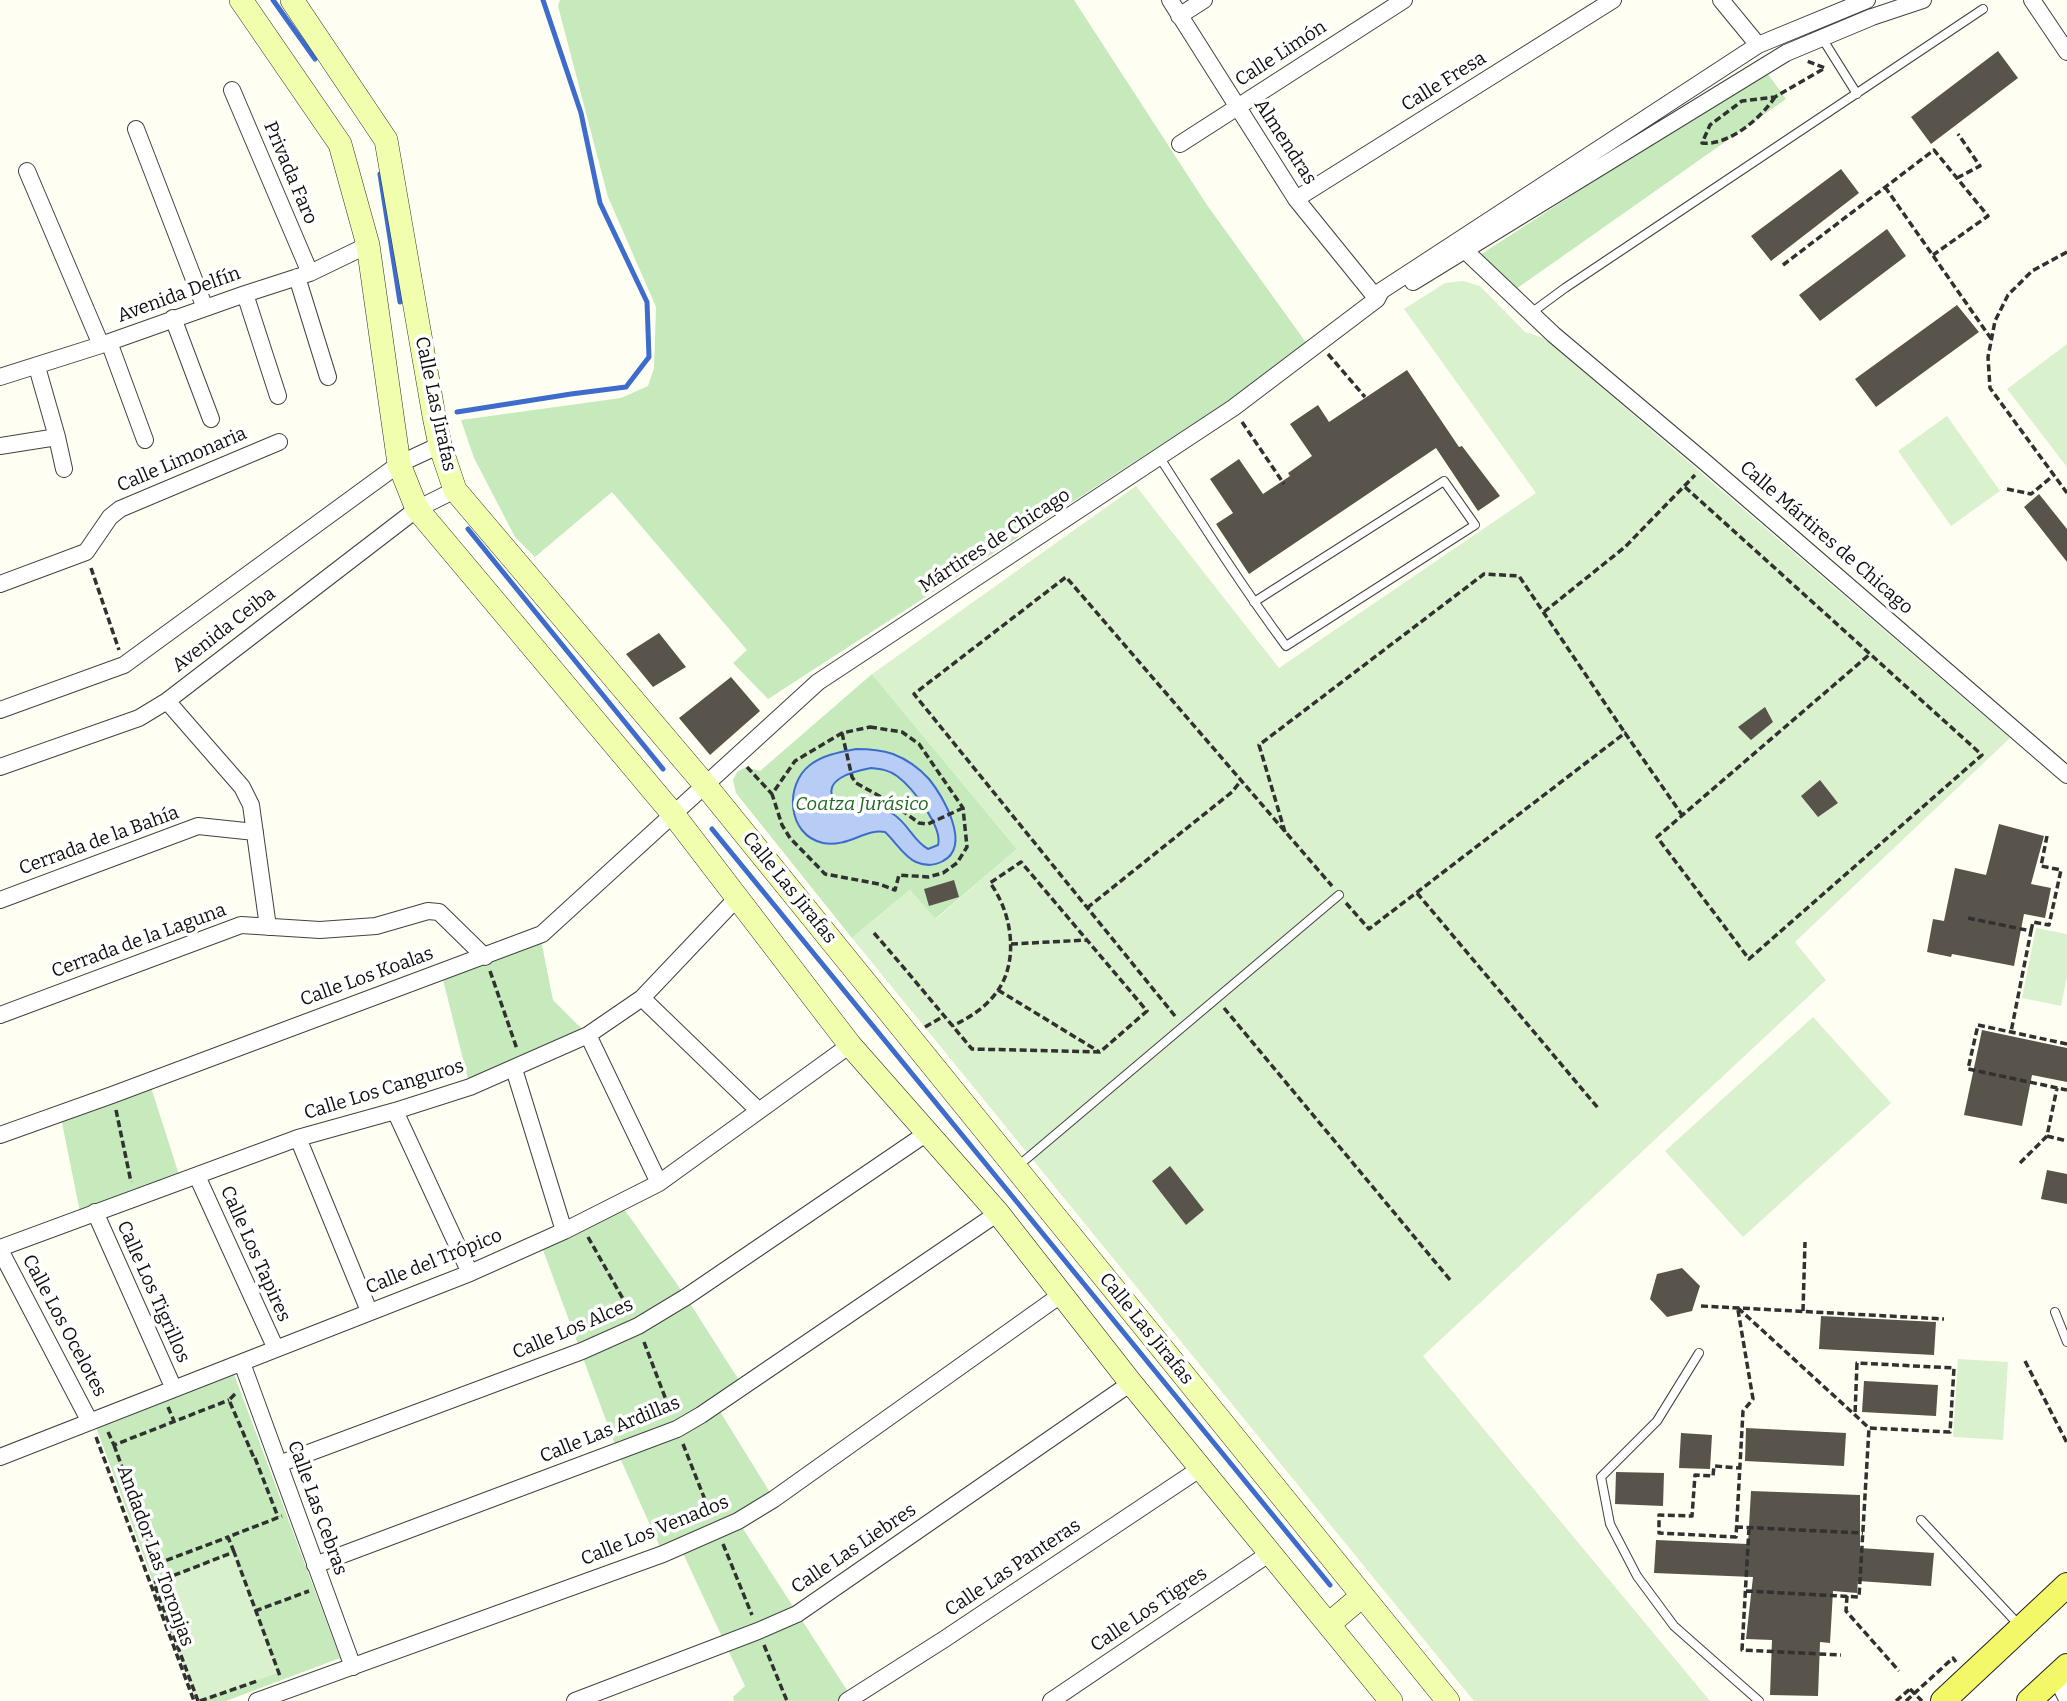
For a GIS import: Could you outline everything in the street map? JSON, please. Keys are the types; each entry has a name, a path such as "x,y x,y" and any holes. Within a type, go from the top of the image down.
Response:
{"main road":[{"name":"Calle Las Jirafas","path":"241,0 340,145 368,245 399,464 417,509 673,814 850,1045 998,1213 1131,1383 1391,1701"},
{"name":"Calle Las Jirafas","path":"292,0 386,140 440,445 455,491 706,786 1448,1701"},
{"path":"1943,1701 2067,1585"},
{"path":"1329,1624 1362,1596"},
{"path":"2036,1699 2061,1671"}],"street":[{"name":"Almendras","path":"1170,0 1296,199 1377,299"},
{"path":"1179,16 1205,0"},
{"name":"Calle Limón","path":"1180,144 1404,0"},
{"name":"Calle Fresa","path":"1296,199 1613,0"},
{"path":"1721,0 1758,45"},
{"path":"1461,246 1758,45 1867,0"},
{"path":"1318,343 1377,299 1381,290 1461,246 1786,52 1923,0"},
{"path":"2032,0 2067,52"},
{"name":"Privada Faro","path":"232,90 303,275 328,377"},
{"path":"136,129 205,308"},
{"path":"27,171 145,440"},
{"name":"Avenida Delfín","path":"0,377 37,367 303,275 368,245"},
{"path":"1461,246 1531,313"},
{"path":"245,293 278,396"},
{"name":"Calle Mártires de Chicago","path":"1531,313 2067,775"},
{"path":"173,318 211,419"},
{"name":"Mártires de Chicago","path":"706,786 818,682 1160,458 1233,408 1318,343"},
{"path":"37,367 64,469"},
{"path":"0,446 57,437"},
{"name":"Calle Limonaria","path":"86,552 110,517 120,509 279,442"},
{"name":"Avenida Ceiba","path":"0,710 124,665 399,464 440,445"},
{"name":"Avenida Ceiba","path":"0,767 139,718 167,701 417,509 455,491"},
{"path":"0,584 86,552"},
{"path":"167,701 242,787 251,805 268,927"},
{"name":"Calle Los Koalas","path":"0,1135 542,934 706,786"},
{"name":"Cerrada de la Bahía","path":"0,900 198,826 255,832"},
{"name":"Calle Los Canguros","path":"0,1249 298,1138 470,1087 588,1035 642,998 736,899"},
{"name":"Cerrada de la Laguna","path":"0,1015 241,925 320,930 376,926 428,911 439,912 485,957"},
{"path":"642,998 758,1110"},
{"path":"588,1035 659,1183"},
{"name":"Calle del Trópico","path":"0,1457 174,1389 245,1371 276,1349 470,1273 564,1231 659,1183 850,1045"},
{"path":"518,1067 564,1231"},
{"path":"395,1111 470,1273"},
{"name":"Calle Los Alces","path":"279,1464 582,1351 638,1326 686,1297 927,1133"},
{"path":"298,1138 369,1311"},
{"name":"Calle Los Tapires","path":"197,1176 276,1349"},
{"name":"Calle Los Tigrillos","path":"95,1212 174,1389"},
{"name":"Calle Las Ardillas","path":"315,1565 677,1429 998,1213"},
{"name":"Calle Los Ocelotes","path":"0,1249 95,1419"},
{"name":"Calle Los Venados","path":"257,1701 663,1554 717,1531 774,1499 1062,1294"},
{"name":"Calle Las Cebras","path":"245,1371 353,1667"},
{"name":"Calle Las Liebres","path":"575,1701 758,1631 808,1606 1131,1383"},
{"name":"Calle Las Panteras","path":"847,1701 1201,1468"},
{"name":"Calle Los Tigres","path":"1051,1701 1270,1553"},
{"path":"2061,1671 2067,1699"}],"lane":[{"path":"1531,313 1983,9"},
{"path":"1822,38 1857,94"},
{"path":"1160,458 1254,602 1286,646 1475,525 1444,481 1254,602"},
{"path":"1016,1168 1339,895"},
{"path":"2054,1312 2067,1342"},
{"path":"1699,1353 1657,1421 1601,1477 1610,1524 1637,1576 1674,1626 1759,1701"},
{"path":"1921,1520 2021,1628"}],"path":[{"path":"1775,97 1765,113 1738,132 1713,145 1702,143 1710,125 1742,101 1775,97 1825,68 1786,52"},
{"path":"1957,178 1980,166 1958,134"},
{"path":"1783,265 1934,150 1988,216 1933,255"},
{"path":"1885,187 1992,340"},
{"path":"2067,252 2032,271 2008,295 1995,321 1989,357 1990,388 2067,493"},
{"path":"1318,343 1366,397"},
{"path":"1233,408 1284,484"},
{"path":"1544,612 1625,547 1706,463"},
{"path":"2007,489 2031,494 2054,475"},
{"path":"1685,487 1982,755 1749,959 1657,837 1870,654"},
{"path":"86,552 124,665"},
{"path":"1286,834 1259,745 1484,574 1520,576 1682,816"},
{"path":"1183,1026 914,694 1066,577 1369,929 1625,733"},
{"path":"738,757 772,794 775,809 786,832 825,874 879,884 895,890 900,875 928,877 943,873 957,863 967,847 963,808 919,744 909,736 886,728 870,727 842,733 794,761 772,794"},
{"path":"842,733 852,777 856,783 892,803 919,823 928,824 963,808"},
{"path":"1087,908 1232,792 1240,782"},
{"path":"2011,1032 2034,922 2049,925 2061,870 2041,866 2047,836"},
{"path":"874,933 952,1026 972,1049 1100,1052 1147,1011 1021,862 990,883 1000,896 1007,915 1011,944 999,990 977,1012 952,1026"},
{"path":"1417,893 1598,1108"},
{"path":"1968,918 2032,931"},
{"path":"1011,944 1087,940"},
{"path":"485,957 518,1067"},
{"path":"999,990 1100,1052"},
{"path":"1216,998 1451,1282"},
{"path":"2067,1044 1978,1025 1968,1069 2067,1090"},
{"path":"2020,1163 2047,1136 2057,1088"},
{"path":"113,1095 134,1197"},
{"path":"2047,1136 2067,1141"},
{"path":"580,1223 638,1326 717,1531 787,1701"},
{"path":"1803,1311 1805,1242"},
{"path":"1701,1306 1944,1319"},
{"path":"1738,1308 1869,1428 1950,1432 1954,1368 1857,1363 1855,1415"},
{"path":"1738,1308 1753,1399 1743,1411 1737,1527 1736,1537 1659,1533 1659,1515 1692,1516 1695,1475 1713,1476 1714,1466 1740,1468"},
{"path":"2025,1361 2067,1443"},
{"path":"114,1444 229,1400 245,1371"},
{"path":"229,1400 254,1458"},
{"path":"95,1419 114,1444 158,1564 296,1511"},
{"name":"Andador Las Toronjas","path":"95,1419 198,1701"},
{"path":"1746,1591 1859,1597 1869,1428"},
{"path":"1737,1527 1863,1533"},
{"path":"1749,1528 1742,1650 1841,1655"},
{"path":"228,1537 278,1673"},
{"path":"234,1552 154,1583 198,1701 265,1678"},
{"path":"255,1611 322,1586"},
{"path":"1847,1597 1846,1611 1899,1671"},
{"path":"1906,1701 1953,1658"},
{"path":"1896,1701 1910,1689 1922,1701"}],"green space":[{"path":"560,0 1074,0 1207,205 1310,348 768,699 733,663 747,650 612,492 535,557 515,537 474,458 461,420 621,398 648,386 654,368 656,307 608,197 558,6"},
{"path":"1765,70 1786,99 1516,289 1480,255"},
{"path":"1463,281 1480,286 1525,332 1544,338 2010,738 1795,942 1826,980 1423,1356 1710,1701 1474,1701 852,938 910,890 936,919 1017,849 872,674 1136,486 1279,668 1536,493 1404,309 1445,283"},
{"path":"2067,344 2067,467 2007,389"},
{"path":"1947,416 2000,491 1951,526 1898,451"},
{"name":"Coatza Jurásico","path":"872,674 1017,849 935,919 910,890 852,938 736,793 733,780 737,772 746,767 760,771"},
{"path":"2036,928 2067,934 2067,977 2061,1006 2022,998"},
{"path":"540,935 553,1000 588,1035 470,1087 441,972"},
{"path":"1813,1017 1891,1103 1743,1237 1665,1151"},
{"path":"149,1081 181,1181 81,1217 60,1113"},
{"path":"620,1203 686,1297 742,1385 716,1405 774,1499 738,1521 852,1698 847,1701 734,1701 733,1697 745,1686 680,1547 663,1554 620,1458 540,1242"},
{"path":"1958,1359 2008,1362 2003,1440 1953,1437"},
{"path":"234,1374 340,1658 226,1701 197,1701 96,1427"},
{"path":"234,1552 278,1673 198,1701 154,1583"}],"water":[{"path":"856,749 893,754 908,761 935,787 947,808 955,833 951,854 943,861 933,865 916,862 885,832 871,833 832,844 811,838 802,830 793,809 793,796 802,774 820,759","holes":["871,768 894,774 910,789 931,818 936,828 938,845 928,849 923,846 903,822 888,811 872,807 847,809 838,806 832,794 832,787 836,782 849,774"]}],"building":[{"path":"1998,51 2018,78 1931,144 1911,117"},
{"path":"1841,169 1859,193 1771,261 1751,236"},
{"path":"1887,229 1906,256 1820,321 1799,295"},
{"path":"1957,305 1979,332 1876,407 1855,379"},
{"path":"1407,370 1459,447 1462,446 1500,496 1478,511 1436,448 1249,574 1216,524 1233,513 1210,479 1239,459 1263,494 1290,476 1288,473 1312,456 1290,424 1318,405 1329,422"},
{"path":"2039,494 2067,529 2067,562 2024,507"},
{"path":"659,633 686,667 653,687 626,654"},
{"path":"731,677 760,711 710,755 679,718"},
{"path":"1765,707 1773,722 1751,740 1738,727"},
{"path":"1820,780 1838,803 1818,817 1801,796"},
{"path":"1999,824 2044,836 2031,884 2051,888 2045,918 2024,914 2014,966 1927,952 1933,919 1944,921 1955,868 1986,875"},
{"path":"954,880 959,897 929,906 924,889"},
{"path":"1982,1030 2067,1048 2067,1082 2032,1075 2022,1126 1964,1115"},
{"path":"1170,1166 1204,1210 1186,1225 1152,1181"},
{"path":"2047,1170 2067,1174 2067,1204 2041,1199"},
{"path":"1682,1268 1700,1286 1692,1311 1667,1317 1650,1299 1657,1274"},
{"path":"1821,1316 1936,1322 1934,1355 1819,1349"},
{"path":"1864,1381 1938,1385 1936,1416 1862,1412"},
{"path":"1746,1428 1846,1433 1844,1466 1745,1461"},
{"path":"1681,1433 1712,1435 1710,1469 1679,1468"},
{"path":"1616,1472 1664,1473 1663,1506 1615,1504"},
{"path":"1751,1491 1860,1495 1860,1548 1934,1553 1931,1586 1858,1581 1857,1593 1833,1591 1830,1643 1820,1642 1818,1696 1770,1695 1772,1640 1746,1639 1753,1577 1654,1573 1656,1540 1748,1544"}],"waterway":[{"path":"273,0 315,59"},
{"path":"457,412 626,387 649,357 647,302 600,203 581,113 543,0"},
{"path":"380,174 400,302"},
{"path":"468,529 663,769"},
{"path":"712,829 1330,1585"}]}
